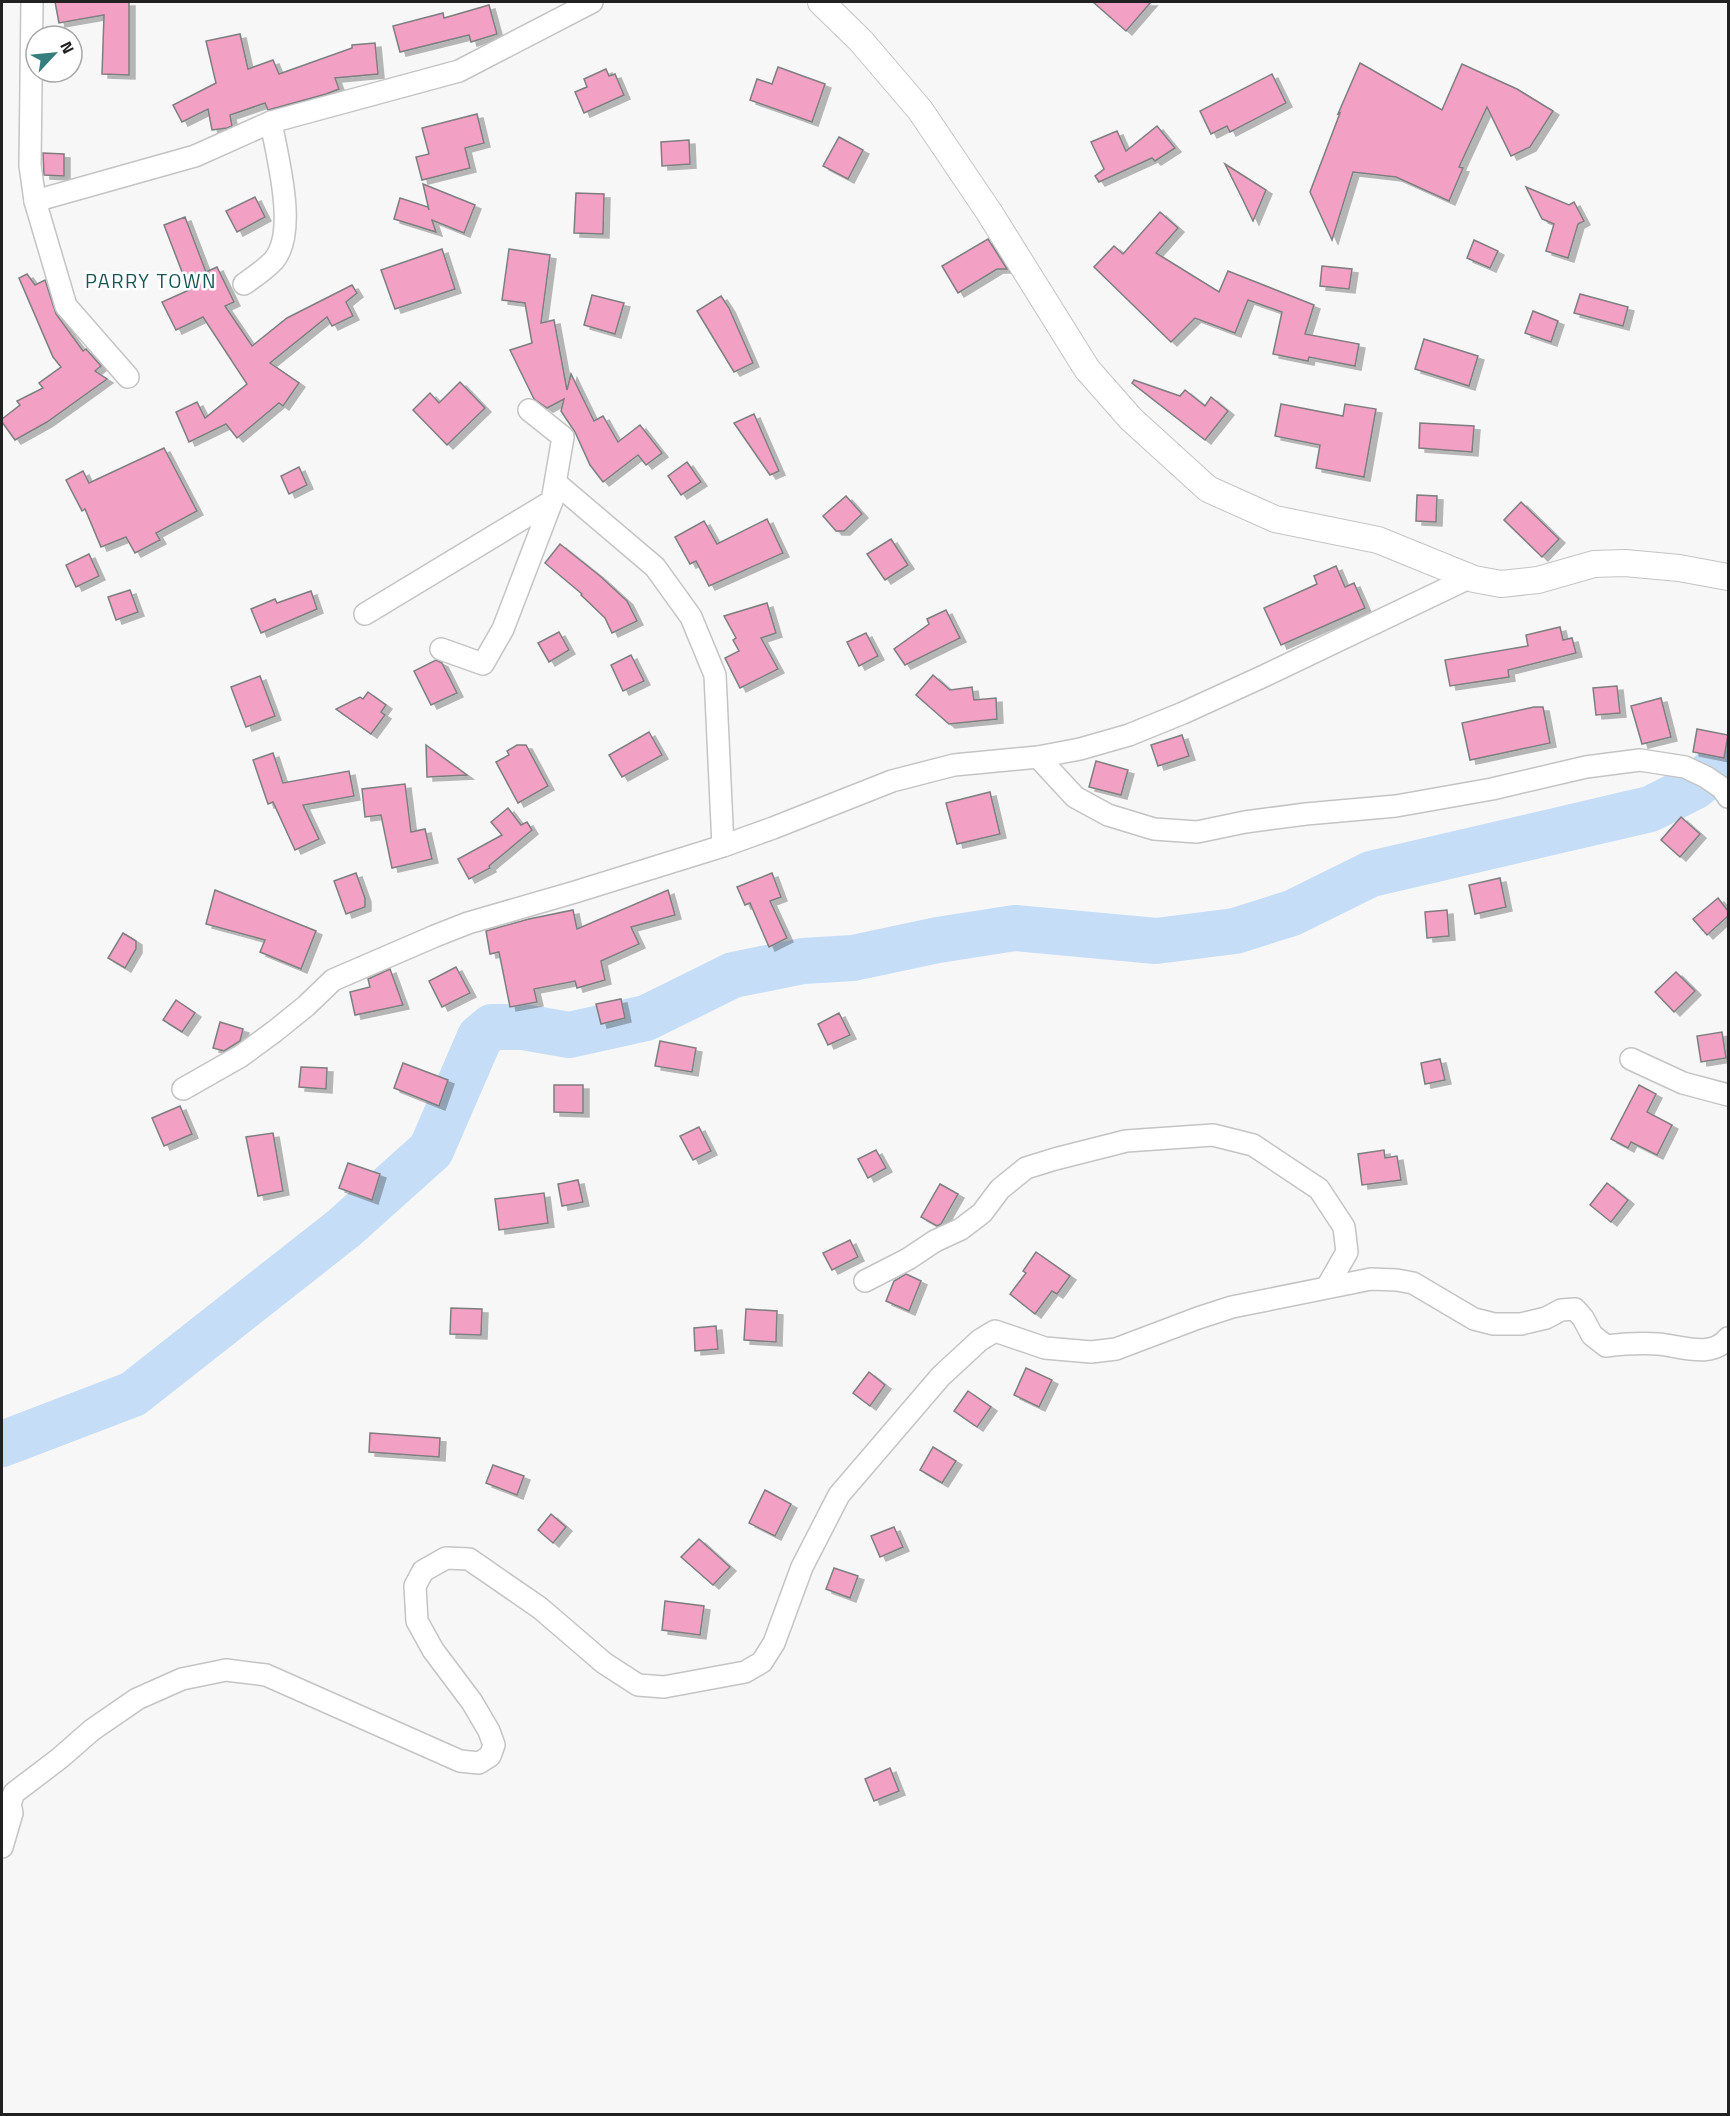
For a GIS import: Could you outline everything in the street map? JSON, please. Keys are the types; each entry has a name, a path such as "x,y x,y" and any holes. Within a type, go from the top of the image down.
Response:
{"street":[{"path":"32,2 30,165 35,201 66,306 128,377"},
{"path":"35,201 195,156 271,122 459,71 591,2"},
{"path":"821,2 861,41 920,110 989,212 1087,369 1131,419 1208,489 1275,519 1378,540 1471,577 1502,584 1538,580 1593,564 1625,563 1679,568 1728,577"},
{"path":"244,284 274,260 283,239 284,192 271,122"},
{"path":"441,649 483,664 503,629 554,492 563,437 529,410"},
{"path":"365,614 554,492"},
{"path":"554,492 655,567 691,617 715,675 723,846"},
{"path":"183,1089 240,1056 306,1006 333,980 468,923 723,846 892,781 954,765 1038,757 1080,749 1130,735 1183,713 1471,577"},
{"path":"1038,757 1075,797 1108,815 1154,829 1197,832 1255,820 1396,806 1492,789 1586,767 1640,760 1685,767 1722,788 1728,797"},
{"path":"1631,1059 1683,1083 1728,1095"},
{"path":"865,1281 908,1259 935,1241 961,1229 982,1214 1000,1189 1026,1168 1126,1141 1213,1135 1253,1145 1319,1189 1344,1227 1347,1252 1327,1287"},
{"path":"2,1847 12,1813 10,1804 14,1793 92,1730 137,1699 182,1679 226,1670 266,1676 460,1761 479,1763 490,1756 494,1745 489,1731 472,1702 433,1650 417,1621 415,1586 423,1571 446,1558 469,1559 494,1575 540,1608 604,1663 638,1685 664,1687 745,1672 762,1662 774,1643 802,1567 839,1495 941,1376 980,1340 995,1331 1045,1348 1091,1352 1116,1349 1232,1307 1371,1280 1405,1281 1430,1292 1454,1309 1474,1319 1494,1324 1521,1324 1546,1318 1560,1310 1575,1309 1592,1335 1606,1346 1658,1344 1687,1349 1713,1350 1723,1345 1728,1338"}],"building":[{"path":"55,2 129,2 129,75 102,74 104,15 59,23"},
{"path":"1093,2 1151,2 1126,31"},
{"path":"489,5 497,34 471,42 469,35 400,52 393,26 443,13 444,18"},
{"path":"240,34 248,69 273,60 279,74 352,48 352,45 375,43 378,74 335,78 339,89 326,94 268,110 265,103 230,115 232,126 227,128 212,130 208,109 182,122 173,105 216,83 206,41"},
{"path":"1360,63 1442,110 1462,64 1517,89 1553,111 1530,147 1511,156 1487,107 1459,167 1463,168 1449,201 1396,177 1353,172 1332,240 1310,192 1340,113 1338,114"},
{"path":"778,67 825,84 812,122 750,100 757,79 772,84"},
{"path":"606,69 609,76 615,74 624,95 584,113 575,92 587,87 584,79"},
{"path":"1272,74 1286,103 1230,132 1227,126 1211,134 1200,111"},
{"path":"477,114 484,143 465,148 470,168 422,180 416,157 429,154 422,128"},
{"path":"1157,126 1175,148 1155,161 1152,158 1099,182 1095,176 1104,169 1091,142 1117,131 1126,151"},
{"path":"839,137 863,150 848,179 823,166"},
{"path":"689,140 690,164 662,166 661,142"},
{"path":"43,153 64,154 64,176 44,175"},
{"path":"1225,164 1266,190 1253,221 1242,198"},
{"path":"423,184 475,205 464,233 432,220 436,232 394,219 400,198 428,207 429,210"},
{"path":"1526,187 1569,205 1574,202 1584,221 1578,224 1568,258 1546,251 1554,224 1542,219"},
{"path":"576,193 604,194 603,234 574,233"},
{"path":"255,197 265,217 237,232 226,211"},
{"path":"1160,212 1178,228 1156,253 1219,292 1228,271 1314,305 1305,334 1359,344 1355,366 1309,357 1308,361 1273,354 1282,312 1248,300 1235,333 1195,318 1171,342 1094,267 1114,246 1123,254"},
{"path":"185,217 206,272 217,267 234,302 225,306 252,346 287,318 352,285 357,293 346,302 353,316 332,326 327,317 270,363 299,383 283,406 279,403 237,438 226,424 189,442 176,412 197,402 205,418 247,384 203,317 176,330 162,302 189,290 164,225"},
{"path":"988,239 1007,269 997,269 958,293 942,266"},
{"path":"1474,240 1498,251 1490,268 1467,258"},
{"path":"442,249 455,289 395,309 381,270"},
{"path":"509,249 550,255 541,323 554,320 567,390 571,374 594,421 603,416 618,442 640,425 662,453 646,465 638,455 603,482 590,465 575,432 561,411 564,399 547,408 534,399 510,350 532,343 525,303 502,300"},
{"path":"1322,266 1352,269 1349,289 1320,286"},
{"path":"27,274 35,285 45,280 56,314 83,351 86,349 101,366 95,371 107,379 47,422 15,440 2,419 20,405 17,401 43,388 39,383 61,367 53,357 19,278"},
{"path":"1580,294 1628,307 1623,326 1574,313"},
{"path":"592,295 624,303 615,334 584,325"},
{"path":"721,296 729,308 753,363 734,372 697,311"},
{"path":"1533,311 1558,321 1551,342 1525,333"},
{"path":"1424,339 1478,356 1469,386 1415,369"},
{"path":"1134,380 1180,396 1185,390 1205,406 1211,397 1228,411 1205,440 1132,383"},
{"path":"460,382 485,408 447,445 413,410 430,393 439,403"},
{"path":"1281,404 1343,416 1345,404 1376,409 1364,477 1316,468 1320,445 1275,436"},
{"path":"754,414 779,471 770,475 734,423"},
{"path":"1420,423 1474,426 1472,452 1419,448"},
{"path":"164,448 197,511 156,533 160,540 135,553 126,537 101,547 85,509 82,511 66,480 83,471 89,483"},
{"path":"687,462 701,482 681,495 668,476"},
{"path":"299,467 307,485 289,494 281,476"},
{"path":"1417,495 1437,496 1436,522 1416,521"},
{"path":"846,496 862,514 844,531 836,531 823,516"},
{"path":"1521,502 1559,539 1542,557 1504,520"},
{"path":"767,519 783,553 709,586 696,561 690,564 675,537 704,521 717,544"},
{"path":"891,539 908,565 885,580 867,554"},
{"path":"560,544 627,601 637,621 612,633 605,618 582,594 545,563"},
{"path":"89,554 99,576 76,587 66,565"},
{"path":"1336,566 1345,587 1354,583 1365,608 1281,645 1264,608 1317,584 1314,576"},
{"path":"130,590 138,612 116,620 108,597"},
{"path":"311,591 317,609 261,633 251,609 275,599 277,603"},
{"path":"767,603 776,633 761,638 778,669 740,688 725,658 739,651 733,640 736,638 724,616"},
{"path":"946,610 960,638 905,665 894,649 929,624 927,619"},
{"path":"1560,627 1563,640 1572,638 1576,653 1508,670 1509,677 1450,686 1445,660 1528,646 1526,635"},
{"path":"559,632 569,650 549,662 538,643"},
{"path":"866,633 878,656 859,666 847,642"},
{"path":"631,655 644,681 623,691 611,665"},
{"path":"436,660 442,663 457,693 431,705 414,671"},
{"path":"933,675 950,690 972,687 974,700 996,698 997,719 949,724 916,695"},
{"path":"260,676 275,716 246,727 231,687"},
{"path":"1617,686 1620,713 1596,715 1593,688"},
{"path":"368,692 386,705 381,712 385,715 371,734 336,709 360,697 363,699"},
{"path":"1661,698 1671,737 1642,744 1631,706"},
{"path":"1543,707 1550,743 1470,760 1462,723"},
{"path":"1697,729 1728,735 1724,758 1693,752"},
{"path":"649,732 662,755 622,777 609,755"},
{"path":"1182,735 1189,756 1158,766 1151,745"},
{"path":"426,745 467,775 427,777"},
{"path":"517,745 526,745 548,786 518,803 496,762 509,755 507,751"},
{"path":"273,753 283,783 349,771 354,796 303,805 319,839 295,850 273,802 268,804 253,760"},
{"path":"1096,761 1128,770 1121,795 1089,787"},
{"path":"405,784 411,832 425,829 432,859 392,868 381,815 365,817 362,789"},
{"path":"990,792 1000,834 957,844 946,803"},
{"path":"508,808 521,825 527,822 532,830 489,866 490,868 469,879 458,859 502,835 491,822"},
{"path":"1681,817 1700,834 1680,857 1661,840"},
{"path":"356,873 365,898 365,907 346,914 334,881"},
{"path":"772,873 781,897 770,901 787,938 769,947 750,903 745,905 737,887"},
{"path":"1500,878 1506,907 1475,914 1469,885"},
{"path":"215,890 316,931 301,969 260,952 265,940 206,924"},
{"path":"668,890 675,915 631,927 639,944 601,961 605,980 577,988 575,981 534,989 537,1002 510,1007 499,952 490,954 486,931 573,910 577,929"},
{"path":"1718,898 1728,911 1728,916 1707,935 1693,919"},
{"path":"1447,910 1449,936 1427,938 1425,912"},
{"path":"123,933 136,941 136,949 125,968 108,958"},
{"path":"456,967 470,993 442,1007 429,981"},
{"path":"390,969 403,1005 355,1015 350,992 370,987 368,979"},
{"path":"1676,972 1695,991 1674,1012 1655,992"},
{"path":"621,999 625,1018 601,1024 596,1004"},
{"path":"176,1000 195,1013 182,1032 163,1020"},
{"path":"839,1013 850,1035 828,1045 818,1024"},
{"path":"220,1022 243,1029 240,1041 224,1051 213,1048"},
{"path":"1722,1032 1726,1058 1701,1062 1697,1036"},
{"path":"660,1041 696,1048 692,1072 655,1066"},
{"path":"1440,1059 1445,1080 1425,1084 1421,1063"},
{"path":"403,1063 448,1080 439,1106 394,1088"},
{"path":"301,1067 327,1068 326,1089 299,1087"},
{"path":"554,1085 583,1085 583,1113 554,1112"},
{"path":"1639,1085 1656,1094 1647,1112 1672,1125 1657,1155 1631,1142 1628,1148 1611,1139"},
{"path":"180,1106 192,1134 164,1146 152,1118"},
{"path":"699,1127 711,1151 693,1160 680,1136"},
{"path":"273,1133 283,1191 258,1196 246,1137"},
{"path":"876,1150 886,1168 868,1178 858,1159"},
{"path":"1384,1150 1385,1158 1397,1156 1401,1180 1362,1185 1358,1154"},
{"path":"348,1163 380,1174 372,1200 339,1188"},
{"path":"578,1180 583,1202 562,1206 558,1184"},
{"path":"1607,1183 1628,1200 1611,1222 1590,1205"},
{"path":"940,1184 958,1194 941,1224 937,1226 921,1217"},
{"path":"544,1193 548,1223 499,1230 495,1199"},
{"path":"850,1240 858,1257 832,1270 823,1253"},
{"path":"1036,1252 1070,1276 1057,1294 1052,1291 1035,1314 1010,1294 1026,1273 1023,1271"},
{"path":"906,1274 921,1281 909,1311 886,1301 894,1281"},
{"path":"451,1308 482,1309 481,1335 450,1334"},
{"path":"746,1309 777,1311 776,1342 744,1340"},
{"path":"716,1326 718,1349 695,1351 694,1328"},
{"path":"1026,1368 1052,1380 1039,1407 1014,1395"},
{"path":"869,1372 885,1385 870,1406 853,1393"},
{"path":"968,1391 991,1407 977,1427 954,1411"},
{"path":"370,1433 440,1438 439,1457 369,1452"},
{"path":"933,1447 956,1461 942,1483 920,1470"},
{"path":"493,1465 524,1476 517,1495 486,1483"},
{"path":"765,1490 791,1504 775,1536 749,1523"},
{"path":"551,1514 566,1527 553,1543 538,1530"},
{"path":"894,1527 903,1547 880,1557 871,1536"},
{"path":"699,1539 730,1567 713,1585 681,1557"},
{"path":"834,1568 858,1576 850,1598 826,1589"},
{"path":"665,1601 704,1606 700,1635 662,1630"},
{"path":"890,1768 899,1791 874,1801 865,1779"}],"waterway":[{"path":"2,1444 133,1394 344,1228 431,1150 480,1037 492,1027 523,1027 569,1035 646,1018 733,975 803,961 853,958 938,940 1015,928 1156,941 1235,931 1292,913 1371,874 1650,809 1694,787 1728,759"}],"district":[{"name":"PARRY TOWN","path":"151,280"}]}
